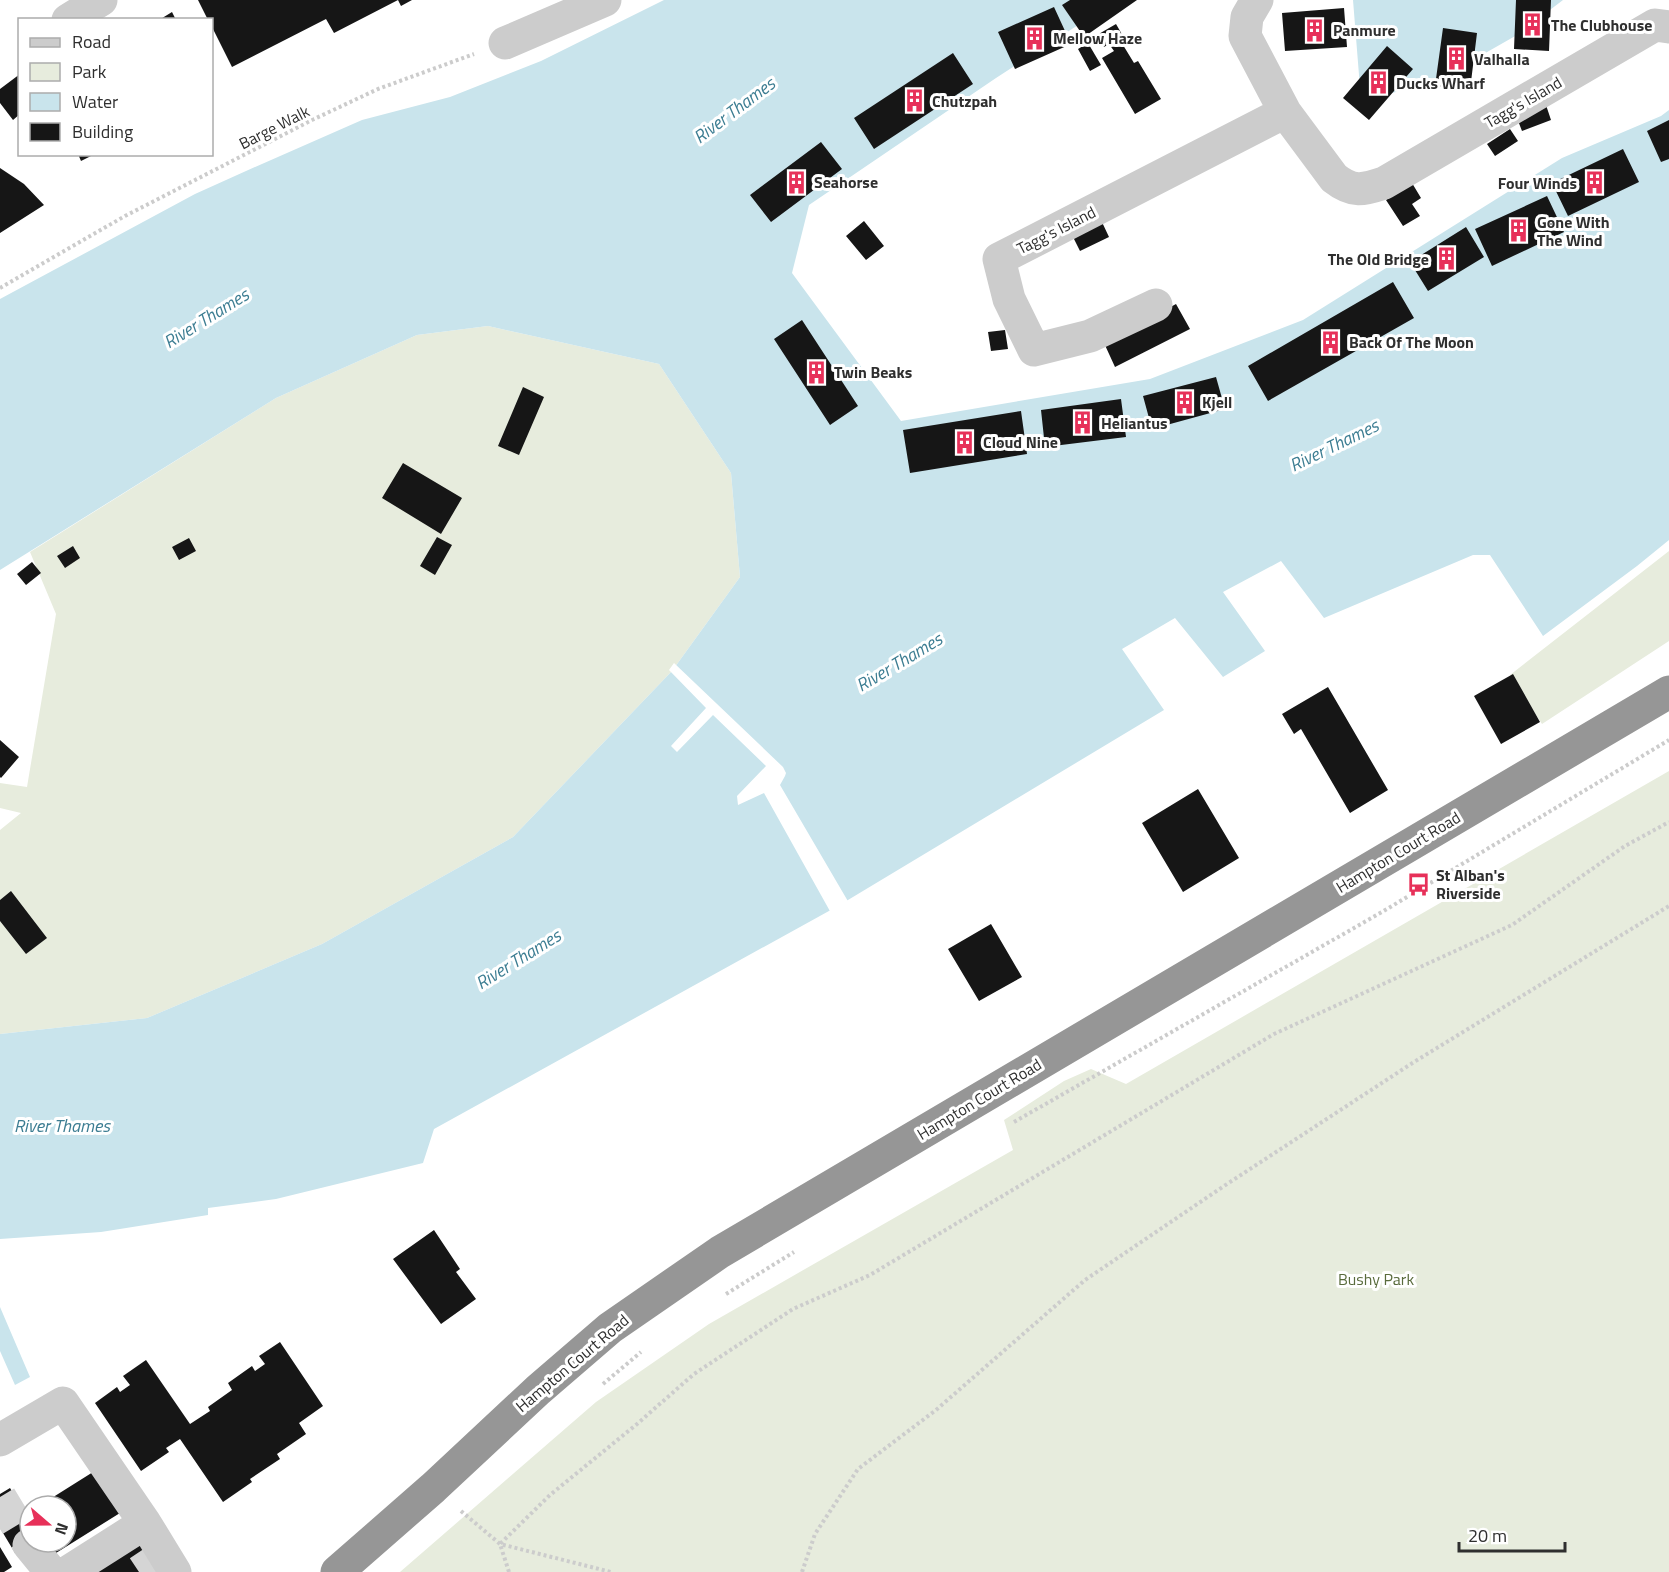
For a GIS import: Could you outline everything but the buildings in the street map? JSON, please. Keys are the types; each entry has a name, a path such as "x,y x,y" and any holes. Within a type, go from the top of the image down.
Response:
{"highway":[{"name":"Hampton Court Road","path":"340,1571 538,1390 610,1328 720,1252 1669,692"}],"street":[{"path":"71,18 101,0"},
{"path":"505,43 605,0"},
{"name":"Tagg's Island","path":"1257,0 1247,16 1245,36 1285,112 1334,178 1345,186 1356,189 1384,183 1664,22"},
{"name":"Tagg's Island","path":"1156,305 1090,336 1034,350 1010,299 999,260 1285,112"},
{"path":"0,1440 63,1403 145,1523 166,1563"},
{"path":"68,1572 145,1523"},
{"path":"36,1554 51,1572"}],"path":[{"name":"Barge Walk","path":"0,288 125,216 312,120 378,89 505,43"},
{"path":"1013,1123 1382,912 1669,740"},
{"path":"500,1544 550,1495 694,1374 793,1309 870,1275 1274,1034 1512,925 1625,846 1669,822"},
{"path":"802,1572 815,1534 858,1469 936,1410 1085,1280 1414,1062 1669,906"},
{"path":"720,1297 800,1248"},
{"path":"600,1386 644,1349"},
{"path":"456,1506 500,1544 611,1572"},
{"path":"500,1544 509,1572"}],"green space":[{"path":"488,326 659,364 731,473 740,577 672,671 513,837 322,944 147,1018 0,1034 0,830 21,813 0,808 0,783 27,787 56,614 30,552 276,398 417,335"},
{"path":"1669,551 1669,641 1542,724 1510,675"},
{"name":"Bushy Park","path":"1669,771 1669,1572 400,1572 596,1402 709,1324 1013,1150 1004,1120 1064,1081 1091,1069 1126,1084"}],"water":[{"name":"River Thames","path":"664,0 1117,0 996,78 809,205 792,273 901,421 1150,379 1303,320 1562,158 1661,116 1669,110 1669,540 1543,636 1490,555 1473,555 1324,618 1281,561 1223,592 1265,651 1223,677 1175,618 1122,649 1164,710 838,906 434,1129 423,1163 276,1199 208,1208 208,1215 101,1232 0,1239 0,1034 147,1018 322,944 513,837 672,671 740,577 731,473 659,364 488,326 417,335 276,398 0,570 0,299 195,194 246,171 362,120 450,97 541,61"},
{"path":"1353,0 1563,0 1517,35 1431,84 1361,100"},
{"path":"0,1307 30,1377 15,1385 0,1351"}],"pier":[{"path":"674,663 783,767 786,773 780,785 849,903 831,913 764,793 738,805 737,796 766,766 713,715 677,752 671,746 706,708 669,670"}],"tunnel":[{"path":"0,1497 18,1527"},
{"path":"139,1572 157,1560"}],"place":[{"name":"The Clubhouse","path":"1533,25"},
{"name":"Panmure","path":"1315,30"},
{"name":"Mellow Haze","path":"1035,38"},
{"name":"Valhalla","path":"1456,59"},
{"name":"Ducks Wharf","path":"1378,83"},
{"name":"Chutzpah","path":"914,101"},
{"name":"Seahorse","path":"796,182"},
{"name":"Four Winds","path":"1595,183"},
{"name":"Gone With The Wind","path":"1519,231"},
{"name":"The Old Bridge","path":"1447,259"},
{"name":"Back Of The Moon","path":"1331,342"},
{"name":"Twin Beaks","path":"816,372"},
{"name":"Kjell","path":"1184,402"},
{"name":"Heliantus","path":"1083,423"},
{"name":"Cloud Nine","path":"965,442"},
{"name":"St Alban's Riverside","path":"1418,884"}]}
